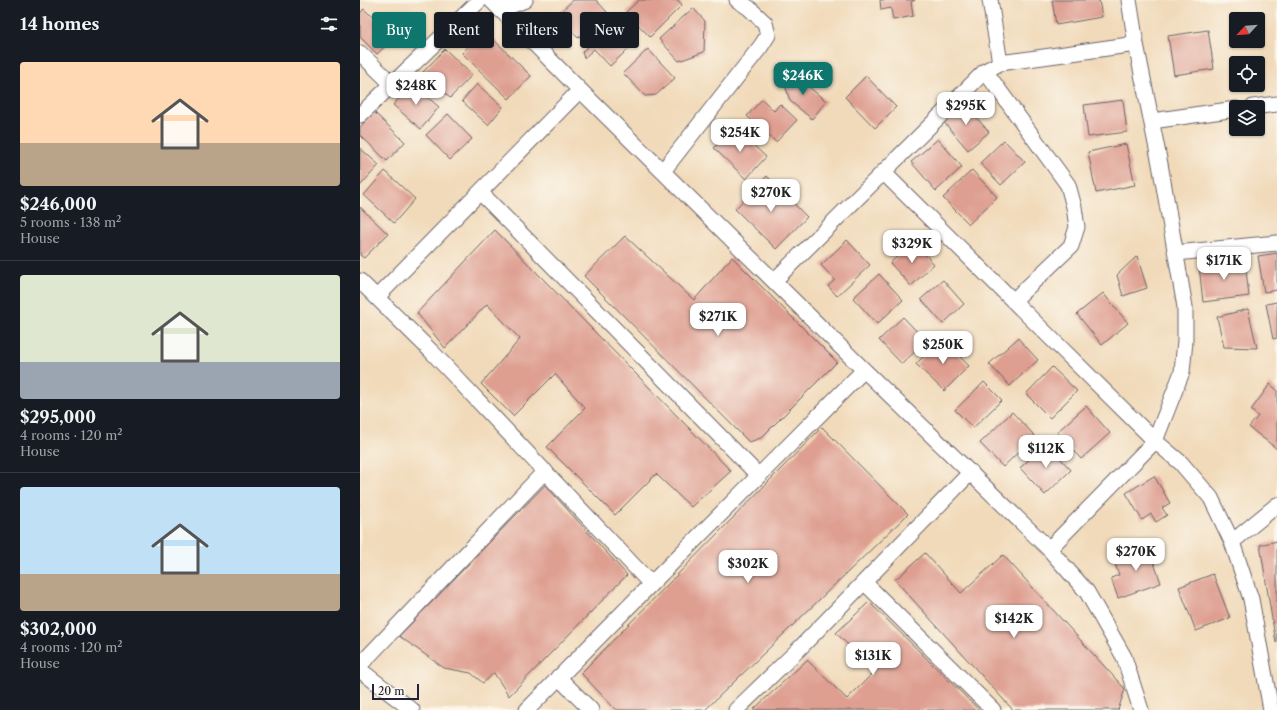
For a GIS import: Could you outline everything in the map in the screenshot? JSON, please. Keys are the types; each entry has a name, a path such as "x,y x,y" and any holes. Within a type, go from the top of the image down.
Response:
{"street":[{"path":"360,115 480,0"},
{"path":"496,5 525,0"},
{"path":"663,171 762,46 768,35 765,22 737,0"},
{"path":"990,0 1000,63"},
{"path":"1049,549 1154,441 1182,372 1186,307 1129,0"},
{"path":"496,5 864,370 1049,549 1087,592 1124,657 1141,710"},
{"path":"774,281 985,71 1000,63 1136,44"},
{"path":"360,53 392,84"},
{"path":"985,71 1068,185 1074,207 1077,228 1071,246 1013,301"},
{"path":"377,297 580,90"},
{"path":"1265,106 1277,104"},
{"path":"1152,121 1229,110"},
{"path":"883,172 1154,441 1181,463 1211,498 1232,542 1251,599 1271,710"},
{"path":"480,192 758,476"},
{"path":"1176,253 1277,243"},
{"path":"360,281 432,352 651,584"},
{"path":"527,710 558,677 864,370"},
{"path":"360,665 545,472"},
{"path":"736,710 797,651 971,472"},
{"path":"1232,542 1277,505"},
{"path":"864,582 993,710"},
{"path":"360,670 412,710"},
{"path":"558,677 591,710"}],"building":[{"path":"573,0 596,0 607,12 580,12 580,36 578,38 572,31 572,12 560,12"},
{"path":"639,0 678,0 682,5 650,37 639,26 639,12 626,12"},
{"path":"880,0 915,0 911,2 913,16 893,20 891,8 881,10"},
{"path":"1052,0 1099,0 1102,17 1056,25"},
{"path":"693,8 705,21 704,52 679,61 659,39"},
{"path":"364,9 372,17 372,48 383,48 377,54 360,37 360,13"},
{"path":"1208,30 1214,69 1174,75 1168,36"},
{"path":"494,40 531,76 509,99 462,53 467,48 494,48"},
{"path":"586,48 630,48 610,66 594,49 584,58 582,52"},
{"path":"445,49 472,75 450,98 423,72"},
{"path":"648,49 675,78 656,95 645,96 623,73"},
{"path":"789,71 826,101 812,119 790,101 783,78"},
{"path":"866,76 896,107 875,128 845,97"},
{"path":"412,84 439,107 421,129 393,105"},
{"path":"477,84 503,107 488,125 462,101"},
{"path":"762,99 774,111 780,104 797,120 776,142 747,116"},
{"path":"1123,100 1127,132 1088,137 1084,105"},
{"path":"964,103 989,132 968,150 943,121"},
{"path":"374,112 405,142 387,161 360,135 360,127"},
{"path":"448,114 472,139 450,160 426,135"},
{"path":"734,127 766,157 746,179 714,148"},
{"path":"938,139 962,167 936,191 911,162"},
{"path":"1004,140 1025,162 1001,185 980,163"},
{"path":"1126,144 1135,185 1096,193 1088,152"},
{"path":"360,148 379,165 360,186"},
{"path":"972,170 997,197 969,224 943,198"},
{"path":"385,171 415,199 394,223 364,195"},
{"path":"767,176 807,217 776,249 735,209"},
{"path":"360,207 388,234 364,258 360,255"},
{"path":"495,230 731,471 691,507 656,474 615,515 547,447 585,408 555,374 513,416 481,384 520,339 487,304 445,348 417,313"},
{"path":"625,236 694,300 732,257 837,362 761,438 749,442 584,276"},
{"path":"847,240 870,265 837,296 828,286 835,280 821,265"},
{"path":"914,242 934,264 911,286 890,263"},
{"path":"1277,253 1277,290 1264,292 1258,256"},
{"path":"1137,256 1147,288 1123,296 1117,275"},
{"path":"1245,261 1249,296 1203,302 1199,266"},
{"path":"879,274 903,300 877,324 853,298"},
{"path":"943,280 964,304 943,324 921,299"},
{"path":"1103,293 1128,323 1102,345 1077,314"},
{"path":"1277,302 1277,338 1273,339 1266,304"},
{"path":"1248,309 1257,348 1224,347 1217,317"},
{"path":"903,317 926,341 902,364 879,340"},
{"path":"942,338 969,366 944,391 916,364"},
{"path":"1018,338 1038,360 1010,386 989,364"},
{"path":"1052,367 1077,391 1050,418 1026,394"},
{"path":"984,382 1002,400 973,428 955,410"},
{"path":"1270,384 1277,390 1277,449 1249,427 1258,416 1251,410"},
{"path":"1086,406 1110,433 1081,459 1057,432"},
{"path":"1012,412 1035,436 1003,467 980,443"},
{"path":"822,427 908,514 705,710 616,710 581,673"},
{"path":"1046,443 1071,470 1045,495 1020,468"},
{"path":"1154,476 1170,503 1162,508 1167,515 1156,522 1151,514 1142,520 1126,493"},
{"path":"545,485 627,575 509,696 494,673 483,683 471,673 444,668 399,636"},
{"path":"1146,540 1161,583 1118,598 1111,578 1119,575 1114,561 1139,552 1136,544"},
{"path":"1277,541 1277,642 1276,643 1260,545"},
{"path":"925,553 961,593 1003,555 1125,689 1118,710 1013,710 895,580"},
{"path":"1213,574 1230,618 1196,631 1179,587"},
{"path":"869,602 979,710 753,710 807,660 847,699 875,671 836,633"}]}
